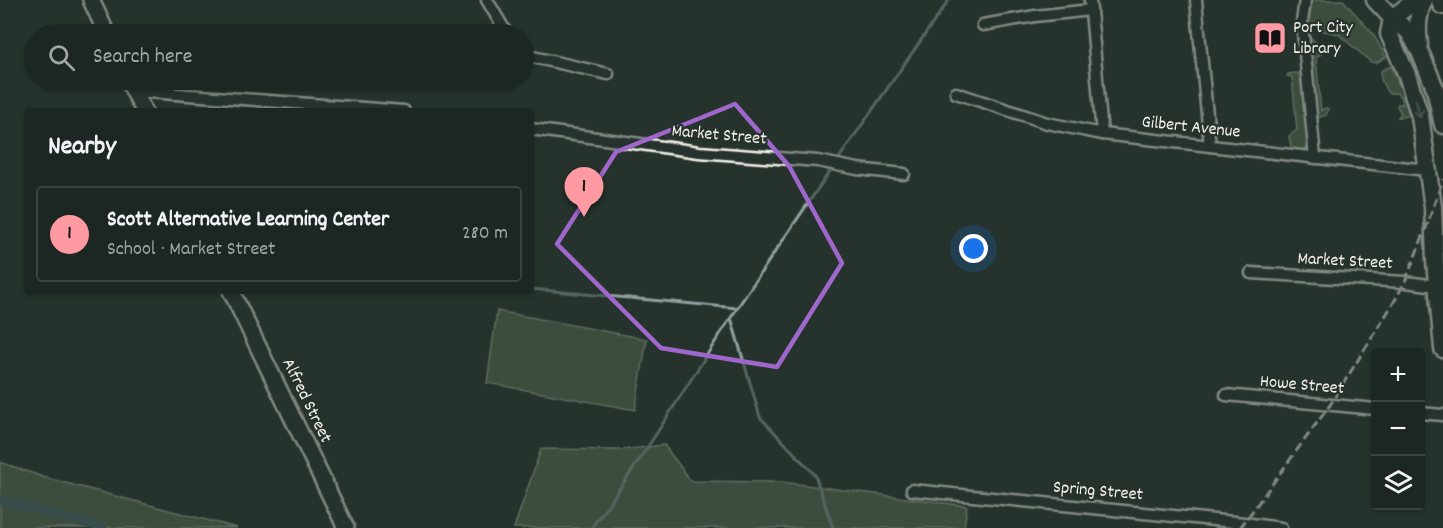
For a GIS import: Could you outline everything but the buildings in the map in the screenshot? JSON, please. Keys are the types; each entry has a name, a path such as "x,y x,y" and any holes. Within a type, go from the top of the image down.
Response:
{"main road":[{"path":"91,0 102,24"},
{"path":"1375,0 1409,32 1420,52 1435,88 1443,125"},
{"path":"1416,0 1392,18 1389,34 1415,97 1420,116 1433,207 1443,349"},
{"path":"1420,52 1417,31 1418,16 1424,0"},
{"path":"134,90 142,108"},
{"name":"Alfred Street","path":"232,294 346,528"}],"street":[{"path":"487,0 501,24"},
{"path":"1196,0 1210,146"},
{"path":"1305,0 1302,22 1315,158"},
{"path":"983,25 1090,5 1102,134"},
{"path":"534,57 608,74"},
{"path":"184,90 372,108"},
{"name":"Gilbert Avenue","path":"956,93 1047,123 1102,134 1427,170"},
{"name":"Market Street","path":"534,129 699,152 818,160 857,170 904,174"},
{"name":"Market Street","path":"1251,273 1437,286"},
{"name":"Howe Street","path":"1226,395 1371,409"},
{"path":"1425,413 1443,415"},
{"name":"Spring Street","path":"912,490 1281,528"}],"highlighted area":[{"path":"735,104 789,166 842,263 777,367 661,348 557,244 616,152"}],"green space":[{"path":"1311,0 1343,0 1373,34 1386,57 1376,63 1371,62 1338,34 1321,30 1308,19"},
{"path":"1396,29 1417,60 1435,122 1432,123 1418,92"},
{"path":"1311,38 1319,45 1322,53 1316,58 1321,111 1325,108 1329,109 1326,115 1318,118 1309,39"},
{"path":"1391,66 1404,96 1408,116 1398,117 1401,113 1397,106 1403,104 1402,99 1397,93 1388,93 1382,82 1380,73"},
{"path":"1296,73 1301,77 1309,146 1303,151 1294,151 1289,136 1297,130 1292,77 1287,76"},
{"path":"497,311 647,339 635,410 487,383"},
{"path":"664,445 691,481 782,482 967,506 964,528 514,528 541,449 620,450"},
{"path":"0,462 43,477 237,528 0,528"}],"waterway":[{"path":"591,528 645,451 784,238 949,0"},
{"path":"534,289 737,308"},
{"path":"731,318 760,417 815,475 833,528"},
{"path":"0,500 103,528"}],"railway":[{"path":"1240,528 1330,405 1394,302 1405,282 1443,179"}],"place":[{"name":"Port City Library","path":"1270,38"},
{"name":"Scott Alternative Learning Center","path":"584,217"}]}
